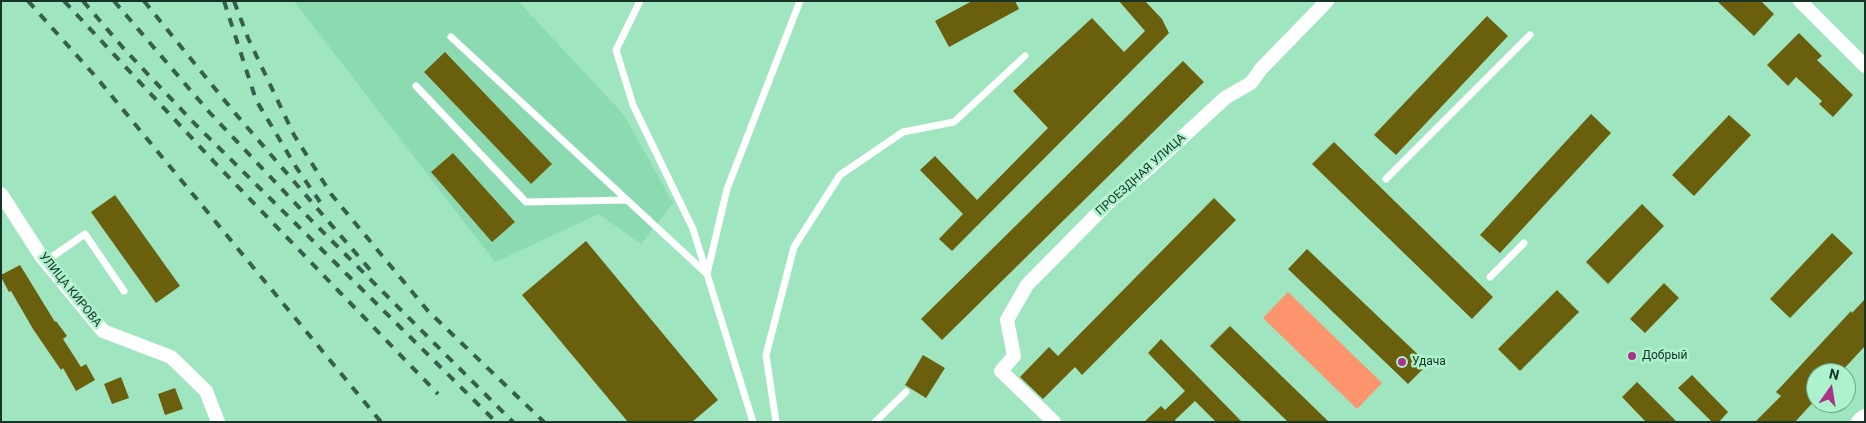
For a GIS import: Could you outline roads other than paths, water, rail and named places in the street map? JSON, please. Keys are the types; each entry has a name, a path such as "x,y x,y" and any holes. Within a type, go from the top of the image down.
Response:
{"street":[{"name":"ПРОЕЗДНАЯ УЛИЦА","path":"1054,422 1001,371 1014,356 1007,320 1027,285 1108,203 1225,98 1251,83 1261,69 1327,1"},
{"path":"1800,1 1865,66"},
{"name":"УЛИЦА КИРОВА","path":"1,194 46,262 103,331 171,357 206,391 218,422"},
{"path":"1860,422 1865,418"}],"lane":[{"path":"640,1 616,50 633,105 693,229 753,422"},
{"path":"707,274 727,189 800,1"},
{"path":"1386,179 1530,35"},
{"path":"451,37 707,274"},
{"path":"776,422 766,355 794,247 840,175 903,132 954,122 1025,56"},
{"path":"416,86 526,202 627,200"},
{"path":"46,262 85,234 124,291"},
{"path":"1490,277 1524,243"},
{"path":"875,422 906,392"}],"railway":[{"path":"28,1 96,77 381,422"},
{"path":"64,1 217,165 438,394"},
{"path":"83,1 125,50 195,124 496,422"},
{"path":"114,1 210,113 312,221 513,422"},
{"path":"144,1 234,112 372,272"},
{"path":"224,1 256,100 296,167 320,202"},
{"path":"234,1 248,38 294,135 331,194 428,311 544,422"}],"place":[{"name":"Добрый","path":"1632,356"},
{"name":"Удача","path":"1402,362"}]}
